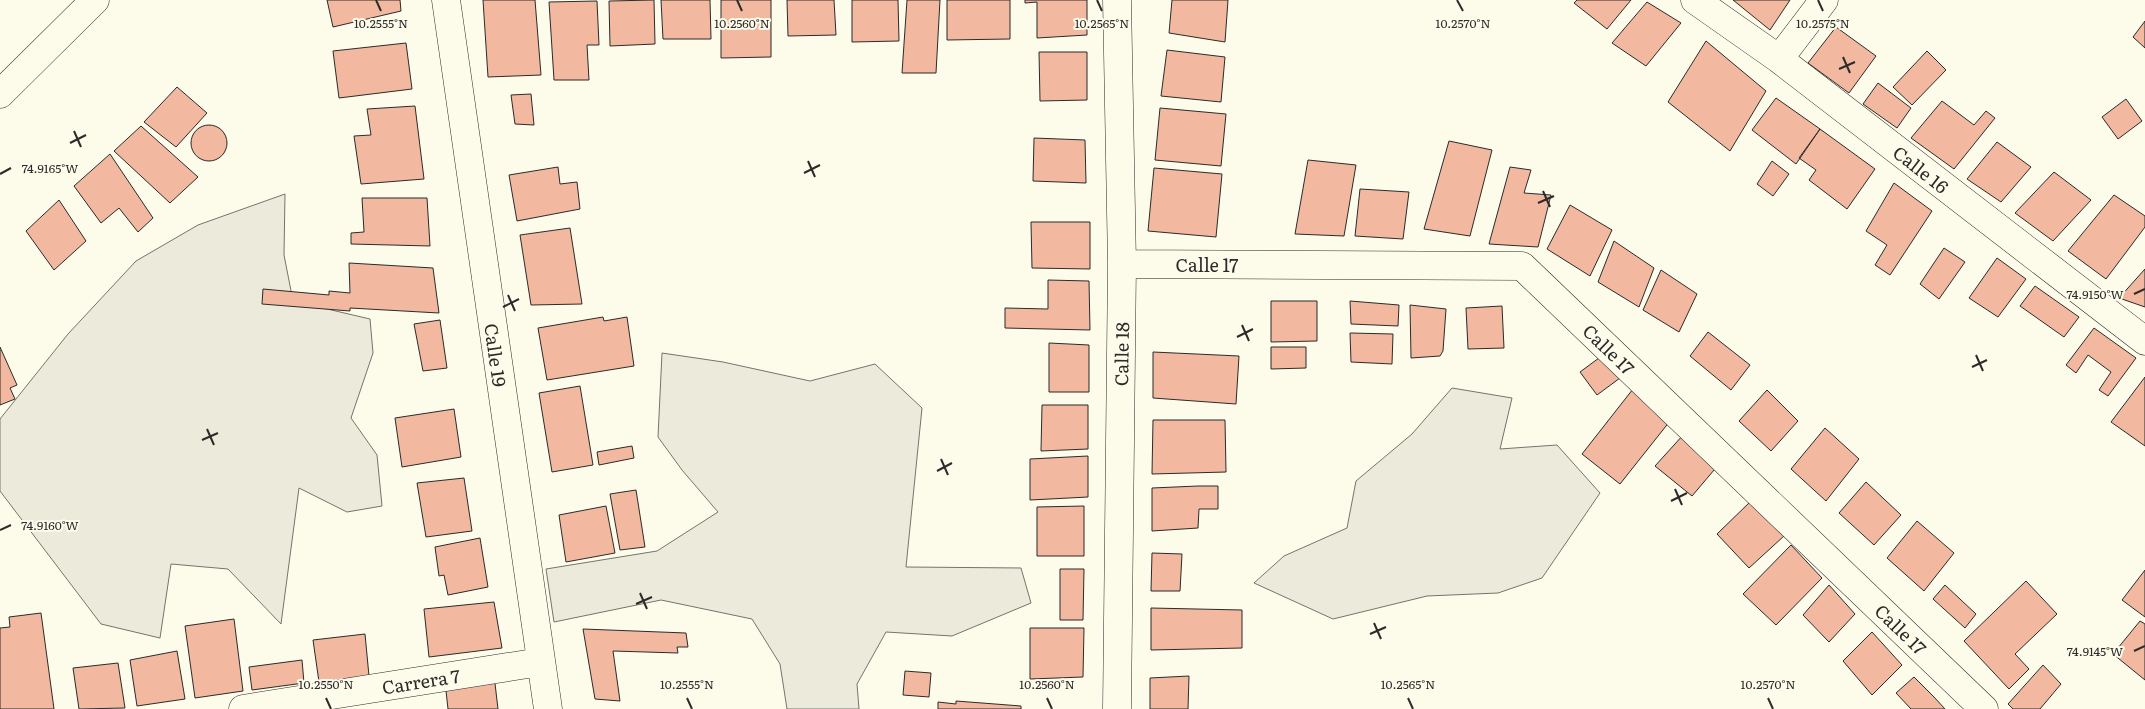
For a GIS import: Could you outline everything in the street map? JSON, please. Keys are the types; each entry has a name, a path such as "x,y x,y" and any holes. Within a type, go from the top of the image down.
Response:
{"street":[{"path":"0,94 95,0"},
{"name":"Calle 19","path":"446,0 548,709"},
{"name":"Calle 18","path":"1116,709 1122,264 1117,0"},
{"name":"Calle 16","path":"1695,0 1779,59 2145,342"},
{"path":"1779,59 1824,0"},
{"name":"Calle 17","path":"1122,264 1522,266 1984,709"},
{"name":"Carrera 7","path":"243,709 540,662"}],"shaded area":[{"path":"285,194 284,255 293,301 370,319 373,353 351,418 377,455 382,506 347,512 299,488 281,624 228,569 171,564 160,638 101,624 0,491 0,419 68,334 136,261 198,225"},
{"path":"662,353 723,362 810,381 875,364 922,408 906,567 1021,568 1031,603 952,636 886,632 857,684 859,709 787,709 780,664 752,619 661,600 554,622 546,569 657,551 718,512 682,470 658,437"},
{"path":"1452,388 1512,398 1500,449 1557,445 1600,493 1542,578 1498,593 1427,596 1333,619 1254,583 1284,556 1347,528 1356,481 1412,434"}],"building":[{"path":"327,0 400,0 401,11 333,27"},
{"path":"483,0 535,0 541,75 488,77"},
{"path":"654,0 655,44 610,46 609,1"},
{"path":"661,0 710,0 711,39 663,39"},
{"path":"721,0 771,0 771,57 721,58"},
{"path":"787,0 834,0 836,35 788,36"},
{"path":"852,0 898,0 899,41 852,42"},
{"path":"907,0 940,0 936,73 902,73"},
{"path":"947,0 1010,0 1010,39 947,40"},
{"path":"1025,0 1087,0 1087,35 1037,38 1037,2 1025,3"},
{"path":"1172,0 1228,0 1225,42 1169,33"},
{"path":"1577,0 1631,0 1607,29 1574,3"},
{"path":"1733,0 1790,0 1770,30"},
{"path":"597,1 599,45 587,45 589,80 554,80 549,2"},
{"path":"1647,2 1681,23 1646,66 1612,43"},
{"path":"2145,21 2145,48 2133,37"},
{"path":"1836,27 1876,56 1849,93 1808,63"},
{"path":"1706,41 1766,91 1730,151 1668,102"},
{"path":"406,43 412,89 339,98 333,51"},
{"path":"1167,50 1225,57 1221,102 1161,96"},
{"path":"1927,51 1946,70 1912,105 1893,87"},
{"path":"1039,52 1087,52 1087,100 1040,101"},
{"path":"1878,83 1911,108 1897,128 1863,104"},
{"path":"177,87 207,113 176,147 144,122"},
{"path":"531,94 534,125 515,124 511,95"},
{"path":"1776,98 1820,129 1796,164 1752,130"},
{"path":"2126,99 2142,121 2118,139 2102,117"},
{"path":"1942,101 1974,125 1986,111 1995,118 1954,169 1911,138"},
{"path":"415,106 424,179 361,184 354,136 371,135 367,109"},
{"path":"1160,108 1226,114 1221,166 1155,160"},
{"path":"209,125 216,126 222,130 226,136 226,150 222,156 216,160 209,161 202,160 196,156 192,150 191,143 192,136 196,130 202,126"},
{"path":"141,126 198,177 170,203 114,151"},
{"path":"1820,129 1875,169 1847,209 1809,180 1816,170 1799,158"},
{"path":"1034,138 1085,140 1086,183 1033,181"},
{"path":"1449,141 1492,150 1470,236 1424,229"},
{"path":"1997,142 2031,167 2001,202 1967,179"},
{"path":"110,154 153,218 138,232 119,208 101,223 74,186"},
{"path":"1308,160 1356,165 1344,236 1295,234"},
{"path":"1772,161 1789,174 1773,196 1757,184"},
{"path":"558,167 560,184 577,182 580,209 517,221 509,175"},
{"path":"1510,167 1531,170 1524,193 1551,195 1538,247 1489,244"},
{"path":"1154,168 1222,174 1216,237 1148,231"},
{"path":"2054,172 2091,200 2053,241 2015,213"},
{"path":"1894,183 1932,211 1890,275 1875,265 1887,245 1866,231"},
{"path":"1360,189 1409,192 1403,239 1355,236"},
{"path":"2114,195 2145,216 2145,227 2106,279 2068,251"},
{"path":"362,198 427,198 430,246 351,244 351,233 364,232"},
{"path":"59,200 86,241 54,270 26,231"},
{"path":"1570,205 1612,230 1590,276 1547,249"},
{"path":"1031,222 1090,222 1090,269 1032,268"},
{"path":"570,228 582,304 531,305 520,235"},
{"path":"1614,241 1654,268 1639,307 1598,282"},
{"path":"1944,248 1965,262 1939,299 1920,284"},
{"path":"1997,258 2026,279 1998,317 1969,298"},
{"path":"349,263 433,268 439,313 350,308 350,311 262,304 263,289 329,295 329,291 350,293"},
{"path":"2145,269 2145,307 2119,298"},
{"path":"1661,270 1697,294 1679,332 1643,310"},
{"path":"1048,280 1089,281 1090,330 1005,328 1005,308 1048,309"},
{"path":"2035,286 2079,317 2064,337 2020,306"},
{"path":"1271,301 1317,301 1317,341 1271,342"},
{"path":"1350,301 1399,305 1398,326 1351,324"},
{"path":"1410,305 1446,309 1443,351 1440,356 1411,358"},
{"path":"1502,306 1504,348 1468,349 1466,308"},
{"path":"603,317 604,321 627,317 634,366 547,380 538,328"},
{"path":"440,320 447,368 423,371 414,324"},
{"path":"2094,328 2136,358 2108,396 2099,390 2111,372 2088,355 2076,373 2066,365"},
{"path":"1708,332 1750,365 1731,390 1690,356"},
{"path":"1350,333 1393,334 1392,364 1351,362"},
{"path":"1049,343 1089,345 1089,392 1049,392"},
{"path":"0,347 17,385 10,388 15,399 0,405"},
{"path":"1271,347 1306,347 1306,368 1271,369"},
{"path":"1153,352 1239,356 1236,404 1153,398"},
{"path":"1603,355 1620,378 1597,395 1580,372"},
{"path":"2145,377 2145,446 2111,422"},
{"path":"580,386 593,465 552,472 539,393"},
{"path":"1633,389 1670,421 1620,484 1582,454"},
{"path":"1767,390 1798,421 1771,451 1739,421"},
{"path":"1042,405 1088,405 1088,449 1041,451"},
{"path":"454,409 461,457 402,467 395,418"},
{"path":"1153,420 1225,420 1226,472 1152,474"},
{"path":"1825,428 1859,459 1826,501 1791,469"},
{"path":"1684,434 1720,463 1692,496 1655,466"},
{"path":"632,446 634,458 599,465 597,452"},
{"path":"1088,456 1088,497 1030,500 1030,459"},
{"path":"464,478 472,531 426,537 417,483"},
{"path":"1866,482 1901,515 1874,545 1839,513"},
{"path":"1218,486 1218,509 1199,509 1198,528 1152,531 1152,488"},
{"path":"636,490 645,547 620,550 610,494"},
{"path":"1751,501 1784,536 1749,568 1717,534"},
{"path":"606,506 615,553 566,562 559,515"},
{"path":"1084,506 1084,556 1037,556 1037,507"},
{"path":"1917,521 1954,553 1924,591 1887,558"},
{"path":"480,538 488,587 448,595 444,575 439,576 435,547"},
{"path":"1791,545 1822,578 1776,625 1743,594"},
{"path":"1152,553 1182,554 1180,591 1151,591"},
{"path":"1060,569 1084,569 1083,620 1060,620"},
{"path":"2145,570 2145,617 2122,600"},
{"path":"2026,581 2057,614 2015,654 2029,669 2009,689 1964,641"},
{"path":"1829,585 1855,614 1829,642 1803,615"},
{"path":"1945,585 1976,614 1965,628 1933,599"},
{"path":"494,602 502,648 429,657 424,609"},
{"path":"1151,608 1242,610 1242,648 1151,650"},
{"path":"41,613 54,709 0,709 0,628 10,627 9,617"},
{"path":"234,619 243,691 195,698 185,626"},
{"path":"2140,621 2145,624 2145,680 2113,654"},
{"path":"1030,628 1084,628 1083,677 1030,679"},
{"path":"583,629 686,633 688,647 677,647 678,653 613,651 620,701 595,699"},
{"path":"1872,632 1902,665 1872,695 1843,661"},
{"path":"365,634 369,676 319,682 313,640"},
{"path":"177,651 185,699 137,706 130,660"},
{"path":"302,660 304,683 252,690 249,667"},
{"path":"118,663 125,708 79,709 73,668"},
{"path":"2043,665 2061,684 2040,709 2013,709 2008,704"},
{"path":"905,671 931,673 929,697 903,695"},
{"path":"494,675 498,709 448,709 445,682"},
{"path":"1189,676 1188,709 1150,709 1150,678"},
{"path":"1914,677 1945,709 1911,709 1896,693"},
{"path":"956,701 1021,706 1021,709 938,709 938,702 956,704"}]}
